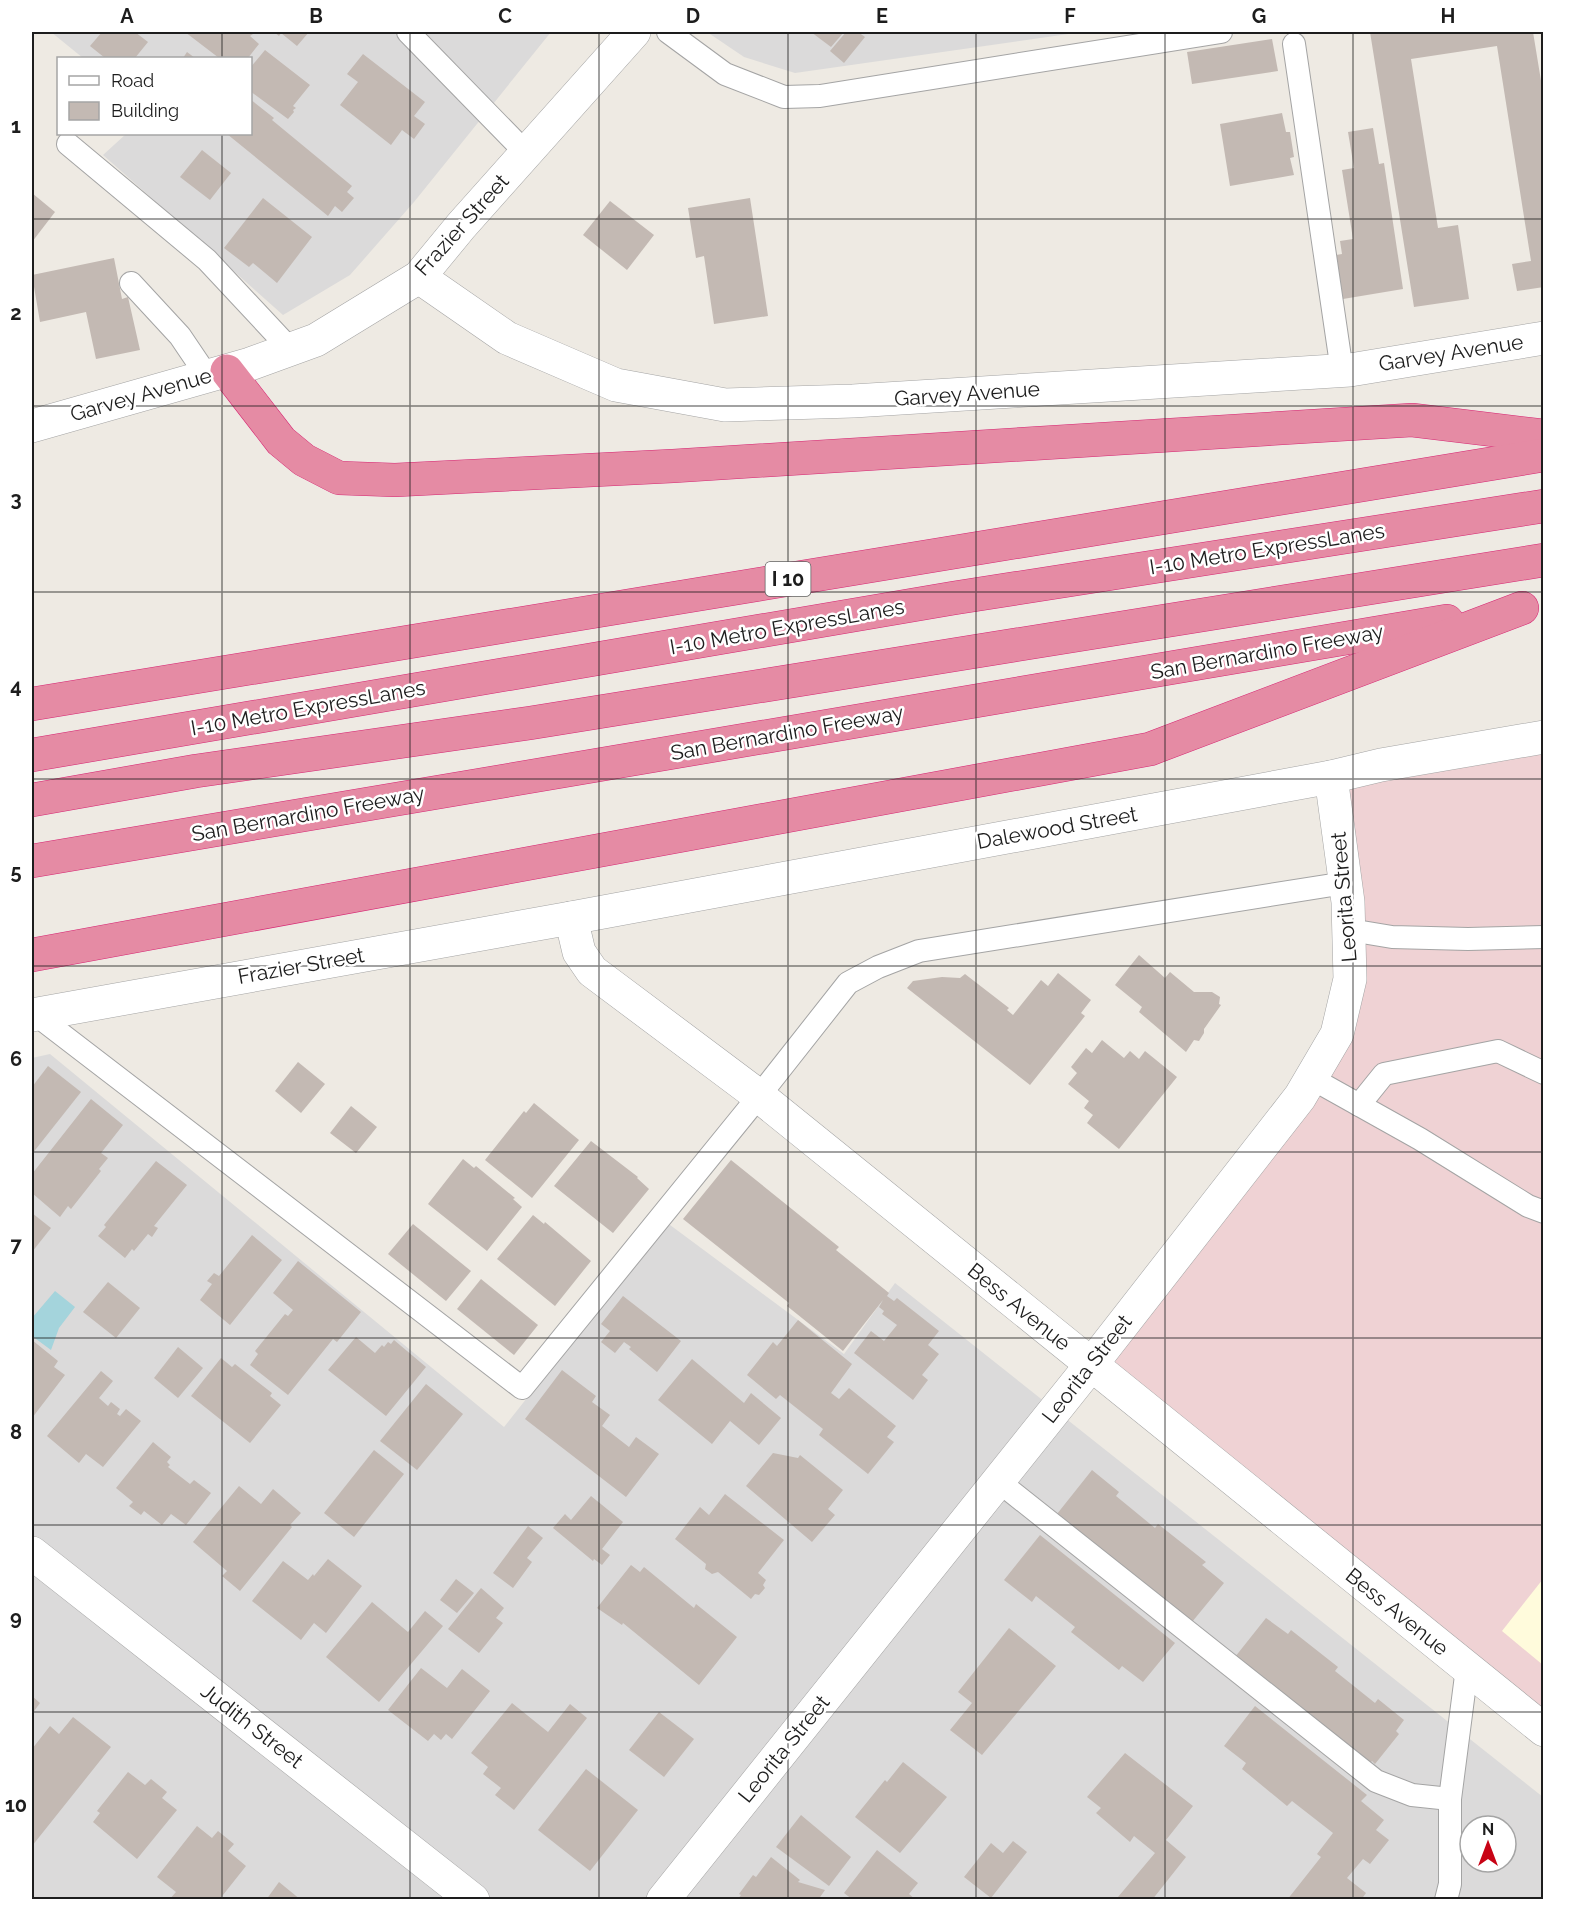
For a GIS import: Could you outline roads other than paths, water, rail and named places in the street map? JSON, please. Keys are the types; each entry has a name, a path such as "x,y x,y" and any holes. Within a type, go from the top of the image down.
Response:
{"highway":[{"path":"228,370 281,441 303,460 339,478 395,480 673,466 1413,420 1544,436"},
{"name":"I 10","path":"32,704 1544,455"},
{"name":"I-10 Metro ExpressLanes","path":"32,755 954,598 1544,506"},
{"path":"32,800 196,771 530,723 1544,560"},
{"path":"32,955 1150,749 1533,607"},
{"name":"San Bernardino Freeway","path":"32,861 1533,607"}],"street":[{"name":"Frazier Street","path":"228,370 316,340 419,277 460,226 633,32"},
{"name":"Garvey Avenue","path":"419,277 507,338 615,385 725,405 865,400 1342,371 1544,338"},
{"name":"Garvey Avenue","path":"32,426 228,370"},
{"name":"Dalewood Street","path":"571,918 1331,777 1381,765 1544,737"},
{"name":"Leorita Street","path":"663,1899 1091,1365 1300,1097 1337,1034 1350,980 1350,930 1331,777"},
{"name":"Frazier Street","path":"33,1014 571,918"},
{"name":"Bess Avenue","path":"571,918 579,952 592,971 759,1096 1544,1730"},
{"name":"Judith Street","path":"32,1553 473,1899"}],"lane":[{"path":"408,32 526,153"},
{"path":"668,32 725,74 784,97 820,96 1221,32"},
{"path":"1294,44 1342,371"},
{"path":"68,144 207,260 291,350"},
{"path":"130,283 180,336 228,370"},
{"path":"33,1014 522,1388 848,983 878,967 919,951 1345,883"},
{"path":"1350,930 1392,937 1468,939 1544,937"},
{"path":"1359,1105 1384,1074 1498,1051 1544,1073"},
{"path":"1311,1078 1420,1139 1528,1206 1544,1212"},
{"path":"998,1481 1376,1781 1412,1795 1450,1799"},
{"path":"1446,1899 1450,1884 1450,1799 1467,1668"}],"water":[{"path":"55,1291 75,1307 59,1328 51,1350 32,1336 32,1318"}]}
